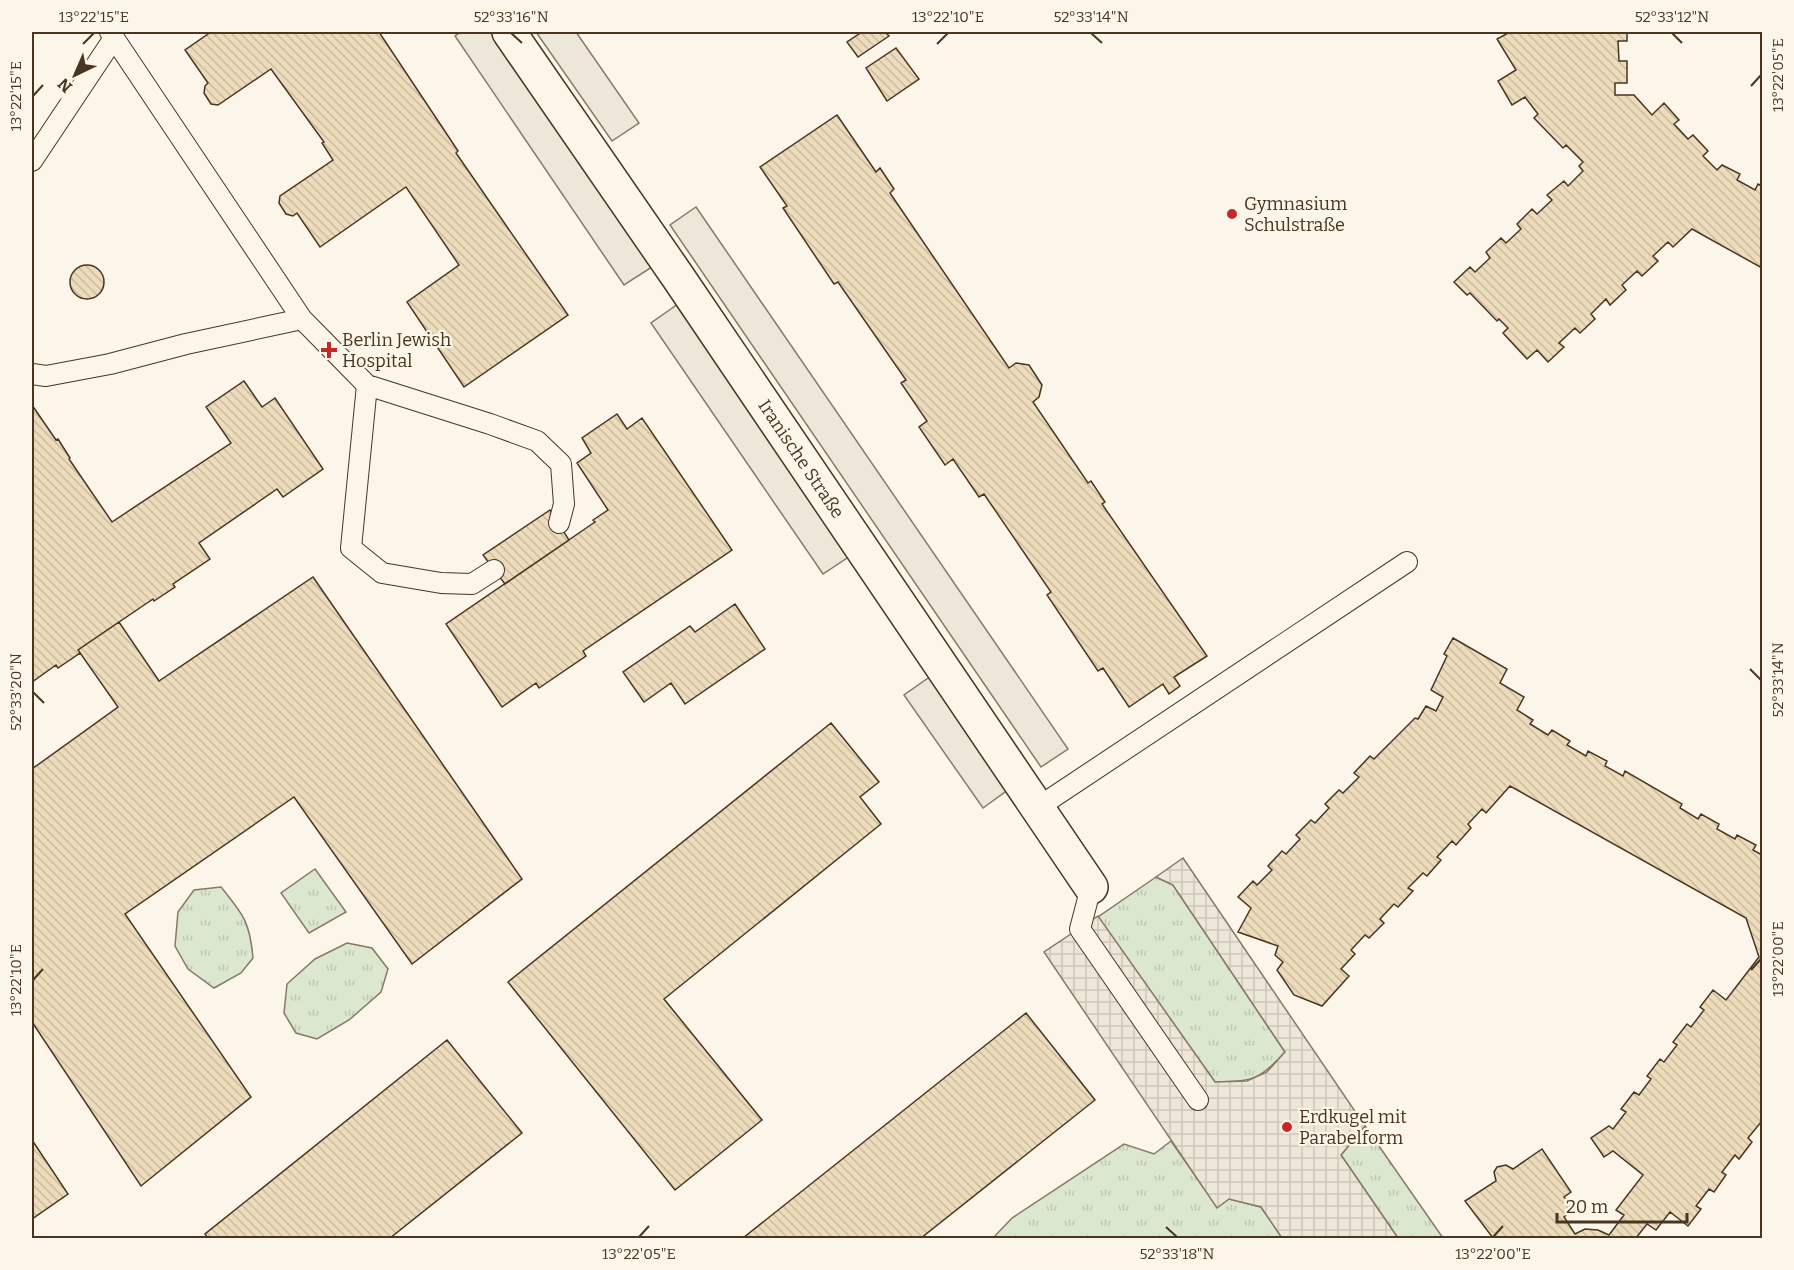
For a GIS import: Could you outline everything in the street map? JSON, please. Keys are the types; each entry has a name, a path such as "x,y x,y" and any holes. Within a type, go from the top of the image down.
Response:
{"street":[{"name":"Iranische Straße","path":"509,32 685,287 1091,887"}],"lane":[{"path":"32,161 112,35 302,319 367,385 537,441 561,464 564,504 559,523"},
{"path":"32,374 46,376 110,364 186,344 302,319"},
{"path":"367,385 351,548 382,573 441,583 472,584 494,570"},
{"path":"1037,808 1407,562"},
{"path":"1091,887 1080,929 1198,1100"}],"green space":[{"path":"315,869 346,912 309,933 281,893"},
{"path":"1156,877 1173,885 1285,1052 1268,1069 1254,1078 1215,1082 1098,917"},
{"path":"221,887 244,919 250,936 253,958 241,973 214,988 188,969 175,946 178,912 194,890"},
{"path":"347,943 372,948 388,969 381,992 349,1020 317,1039 296,1033 284,1013 287,984 315,959"},
{"path":"1365,1126 1443,1238 1398,1238 1341,1155"},
{"path":"1171,1141 1217,1207 1229,1199 1261,1207 1282,1238 993,1238 1012,1218 1124,1144 1154,1154"}],"shaded area":[{"path":"461,32 491,32 652,267 624,285 455,36"},
{"path":"536,32 576,32 639,123 612,141"},
{"path":"696,207 1068,749 1041,767 670,225"},
{"path":"678,304 850,556 823,574 651,323"},
{"path":"931,676 1009,789 983,808 904,695"},
{"path":"1183,858 1365,1126 1341,1155 1398,1238 1282,1238 1261,1207 1229,1199 1217,1208 1044,952 1098,916 1215,1082 1247,1081 1267,1072 1285,1052 1173,885 1156,877"}],"building":[{"path":"211,32 379,32 458,151 456,153 568,315 464,387 407,302 459,265 406,187 320,247 297,213 293,216 286,214 279,203 280,196 333,160 322,143 324,142 271,69 218,105 211,104 204,93 208,83 185,50"},
{"path":"862,32 885,32 889,36 858,57 847,42"},
{"path":"1510,32 1627,32 1627,41 1618,41 1619,61 1627,61 1627,83 1615,83 1615,95 1634,95 1652,115 1664,103 1679,120 1674,124 1688,139 1693,135 1708,151 1703,156 1717,170 1722,165 1740,174 1737,180 1755,190 1758,184 1762,186 1762,268 1692,229 1673,247 1668,242 1653,256 1658,261 1642,276 1637,271 1622,285 1626,290 1610,305 1606,299 1591,314 1595,319 1580,333 1575,328 1559,343 1564,347 1548,362 1537,350 1527,359 1503,333 1508,328 1499,319 1497,321 1470,293 1467,295 1454,282 1470,267 1475,272 1490,258 1486,252 1501,238 1506,243 1521,229 1517,224 1532,209 1537,214 1552,200 1547,195 1564,181 1568,186 1583,171 1579,166 1583,162 1566,145 1563,148 1534,118 1538,114 1525,97 1512,105 1498,81 1516,70 1497,39"},
{"path":"896,48 919,79 887,101 866,68"},
{"path":"837,115 876,172 880,168 894,189 890,193 1009,368 1016,363 1029,365 1042,385 1039,397 1033,402 1088,483 1091,481 1105,502 1102,504 1207,656 1174,677 1180,686 1169,694 1163,684 1129,707 1103,668 1098,671 1047,595 1051,592 984,494 979,497 953,459 945,465 919,427 927,421 901,383 906,380 838,282 834,284 783,208 787,206 760,167"},
{"path":"87,265 99,270 104,282 99,294 87,299 75,294 70,282 75,270"},
{"path":"244,381 262,407 275,398 323,469 283,497 277,489 199,543 210,559 173,584 175,587 154,601 153,599 78,650 80,653 58,668 56,665 32,682 32,405 56,440 58,439 112,522 231,443 206,407"},
{"path":"617,414 627,429 642,418 732,550 583,651 586,656 539,688 536,683 502,707 446,624 595,522 593,520 608,510 577,463 591,453 582,438"},
{"path":"550,510 569,540 505,584 483,555"},
{"path":"313,577 522,879 412,964 294,797 125,914 251,1097 141,1186 32,1022 32,769 118,707 78,650 119,622 159,681"},
{"path":"735,604 765,649 685,704 671,683 644,702 623,672 690,626 695,632"},
{"path":"1453,638 1507,669 1500,683 1524,697 1517,710 1533,720 1530,724 1548,735 1552,730 1570,741 1567,745 1586,756 1588,751 1607,761 1605,766 1623,776 1625,771 1682,804 1680,808 1698,819 1701,814 1719,824 1717,829 1735,839 1737,835 1756,845 1753,850 1762,855 1762,1123 1748,1138 1752,1142 1739,1159 1735,1155 1722,1172 1726,1175 1714,1192 1709,1189 1696,1206 1701,1209 1688,1226 1670,1212 1656,1230 1647,1224 1636,1238 1493,1238 1465,1201 1496,1181 1494,1172 1497,1167 1506,1165 1513,1169 1542,1149 1571,1192 1564,1197 1573,1210 1564,1217 1575,1234 1585,1229 1598,1230 1609,1235 1624,1215 1616,1210 1643,1175 1613,1151 1604,1157 1591,1138 1609,1126 1613,1129 1626,1112 1621,1109 1634,1092 1639,1095 1651,1079 1647,1076 1660,1059 1664,1062 1677,1045 1673,1042 1687,1024 1691,1027 1704,1010 1700,1007 1713,990 1726,1000 1759,957 1746,918 1510,786 1486,813 1482,809 1468,824 1471,828 1456,845 1452,841 1437,857 1441,860 1427,876 1423,873 1408,888 1413,891 1398,907 1394,904 1380,919 1384,923 1369,938 1365,935 1351,950 1355,954 1341,969 1349,976 1322,1006 1294,995 1277,970 1283,962 1275,955 1278,946 1238,932 1251,908 1238,897 1253,881 1257,885 1272,870 1268,866 1282,851 1286,854 1300,839 1296,835 1311,820 1315,823 1329,808 1325,804 1339,790 1343,793 1359,777 1354,773 1370,756 1374,759 1415,718 1418,719 1426,706 1436,711 1443,697 1431,690 1447,656 1444,654"},
{"path":"831,723 879,782 860,797 881,824 664,999 762,1120 675,1190 508,982"},
{"path":"1026,1013 1095,1100 921,1238 743,1238"},
{"path":"447,1040 522,1133 390,1238 208,1238 205,1234"},
{"path":"32,1140 68,1194 32,1219"}],"place":[{"name":"Gymnasium Schulstraße","path":"1232,214"},
{"name":"Berlin Jewish Hospital","path":"329,350"},
{"name":"Erdkugel mit Parabelform","path":"1287,1127"}]}
